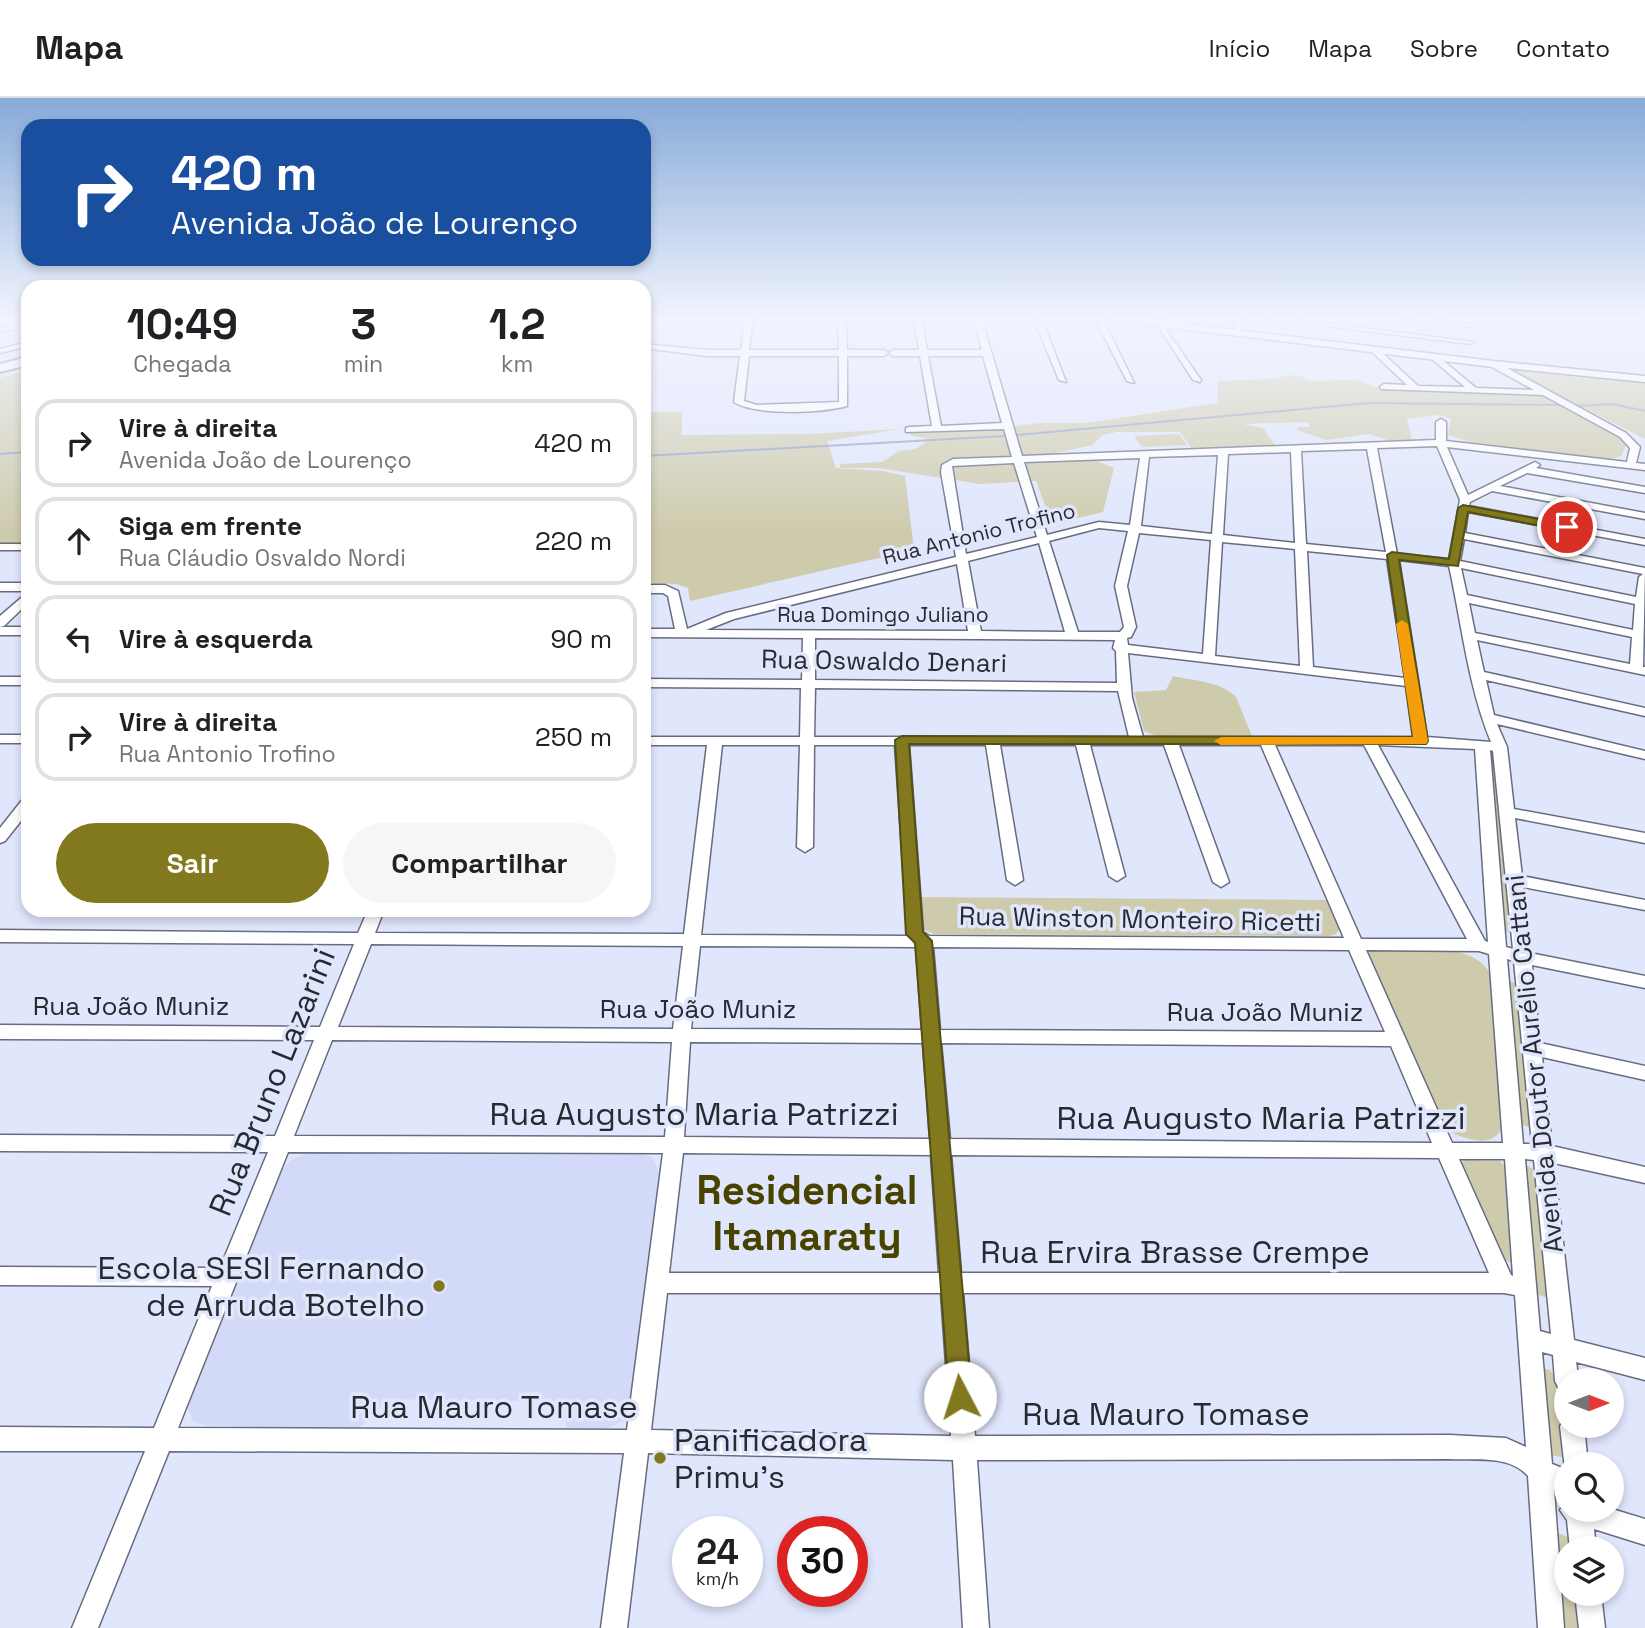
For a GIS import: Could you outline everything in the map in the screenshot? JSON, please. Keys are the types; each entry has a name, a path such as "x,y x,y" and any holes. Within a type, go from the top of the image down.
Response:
{"street":[{"path":"741,388 739,402 751,408 780,408 834,407 844,404 844,388"},
{"path":"930,388 937,429"},
{"path":"996,388 1045,538 1072,634"},
{"path":"1427,388 1547,394"},
{"path":"1537,388 1632,442 1635,447 1631,464"},
{"path":"1441,422 1441,443 1464,504"},
{"path":"909,430 1007,426"},
{"path":"975,635 946,472 947,465 953,462 1441,443 1645,467"},
{"path":"1371,444 1392,555 1421,741"},
{"path":"1296,448 1307,668"},
{"path":"1209,657 1223,450"},
{"path":"1137,741 1125,698 1120,642 1130,628 1121,586 1135,527 1145,454"},
{"path":"1464,504 1552,455"},
{"path":"1527,470 1645,490"},
{"path":"1493,488 1645,516"},
{"path":"1464,504 1645,542"},
{"name":"Avenida Doutor Aurélio Cattani","path":"1464,504 1454,563 1488,718 1491,745 1488,948 1514,1151 1542,1474 1554,1490"},
{"name":"Rua Antonio Trofino","path":"684,633 730,616 1090,526 1135,527 1454,563 1643,602"},
{"path":"1460,535 1645,570"},
{"path":"0,547 21,547"},
{"path":"1469,635 1641,670 1645,577"},
{"path":"0,587 21,587"},
{"path":"651,589 665,589 674,594 684,633"},
{"path":"1462,598 1642,635"},
{"path":"0,623 21,603"},
{"path":"0,631 21,631"},
{"name":"Rua Domingo Juliano","path":"651,633 1072,634 1209,657 1411,683"},
{"path":"805,847 810,634"},
{"path":"1477,674 1645,712"},
{"path":"0,681 21,681"},
{"name":"Rua Oswaldo Denari","path":"651,683 808,682 1124,687"},
{"path":"1488,718 1645,755"},
{"path":"0,738 21,739"},
{"path":"902,740 915,934 924,941 976,1628"},
{"path":"651,741 1421,741 1491,745"},
{"path":"614,1628 674,1145 681,1035 715,741"},
{"path":"992,741 1015,880"},
{"path":"1170,741 1221,882"},
{"path":"1266,741 1504,1283"},
{"path":"1369,741 1488,948"},
{"path":"1082,742 1117,877"},
{"name":"Avenida Doutor Aurélio Cattani","path":"1491,745 1508,811 1566,1368"},
{"path":"0,838 21,811"},
{"path":"1508,811 1645,838"},
{"path":"1515,880 1645,905"},
{"name":"Rua Bruno Lazarini","path":"85,1628 159,1439 373,917"},
{"name":"Rua Winston Monteiro Ricetti","path":"0,936 924,941 1488,948 1645,982"},
{"name":"Rua João Muniz","path":"0,1032 1396,1039"},
{"path":"1532,1048 1645,1073"},
{"name":"Rua Augusto Maria Patrizzi","path":"0,1143 1514,1151 1542,1152 1645,1175"},
{"path":"0,1276 225,1277"},
{"name":"Rua Ervira Brasse Crempe","path":"656,1283 1504,1283 1527,1288"},
{"path":"1530,1339 1645,1369"},
{"name":"Rua Mauro Tomase","path":"0,1439 638,1441 964,1448 1450,1447 1506,1450 1531,1461 1542,1474 1554,1478"},
{"name":"Avenida Doutor Aurélio Cattani","path":"1551,1628 1566,1522"},
{"path":"1613,1522 1645,1532"},
{"path":"1589,1606 1591,1628"}],"shaded area":[{"path":"0,388 21,388 21,544 0,544"},
{"path":"1218,388 1389,388 1543,396 1627,442 1622,455 1613,459 1479,445 1448,435 1451,419 1439,415 1407,419 1412,441 1391,441 1369,434 1326,440 1297,430 1299,427 1310,427 1308,422 1243,424 1267,429 1265,431 1275,445 1192,449 1180,432 1117,432 1103,435 1092,445 1048,455 1050,461 1092,459 1114,468 1103,512 1069,520 1048,513 1036,481 980,484 878,468 840,468 840,464 882,462 899,451 915,449 926,442 925,438 909,435 910,433 1041,423 1087,423 1217,403"},
{"path":"1546,388 1645,388 1645,439"},
{"path":"651,412 682,412 682,435 808,434 900,429 827,441 836,468 883,471 905,476 914,550 690,601 688,588 676,584 651,583"},
{"path":"1179,434 1187,445 1142,447 1134,436"},
{"path":"1173,676 1207,682 1230,692 1236,697 1252,736 1156,736 1144,731 1134,692 1166,690"},
{"path":"1489,758 1495,759 1514,931 1511,933 1502,930"},
{"path":"918,897 1328,900 1340,928 1336,934 1330,936 934,934 922,929"},
{"path":"1421,948 1456,951 1483,964 1491,976 1503,1124 1493,1138 1468,1139 1443,1128 1367,955 1373,949"},
{"path":"1508,980 1518,985 1531,1125 1529,1127 1520,1124"},
{"name":"Escola SESI Fernando de Arruda Botelho","path":"312,1152 640,1153 653,1158 659,1172 629,1412 625,1420 607,1429 568,1430 559,1402 388,1399 359,1428 206,1425 193,1421 187,1406 281,1170 294,1158"},
{"path":"1464,1160 1500,1161 1506,1168 1515,1265 1506,1260 1461,1164"},
{"path":"1523,1166 1533,1169 1536,1176 1547,1296 1544,1297 1535,1293"},
{"path":"1542,1368 1550,1370 1554,1376 1554,1438 1562,1438 1564,1452 1554,1452 1554,1456 1551,1455"},
{"path":"1561,1606 1579,1606 1580,1628 1563,1628"}],"waterway":[{"path":"1017,435 1369,403 1562,405"},
{"path":"1576,406 1613,404 1645,411"},
{"path":"651,456 1005,436"},
{"path":"0,454 21,452"}],"slow traffic":[{"path":"1221,741 1421,741 1402,624"}],"place":[{"name":"Escola SESI Fernando de Arruda Botelho","path":"439,1286"},
{"name":"Panificadora Primu's","path":"660,1458"}],"district":[{"name":"Residencial Itamaraty","path":"807,1213"}],"route":[{"path":"960,1397 924,941 915,934 902,740 1421,741 1392,555 1454,563 1463,508 1567,527"}]}
